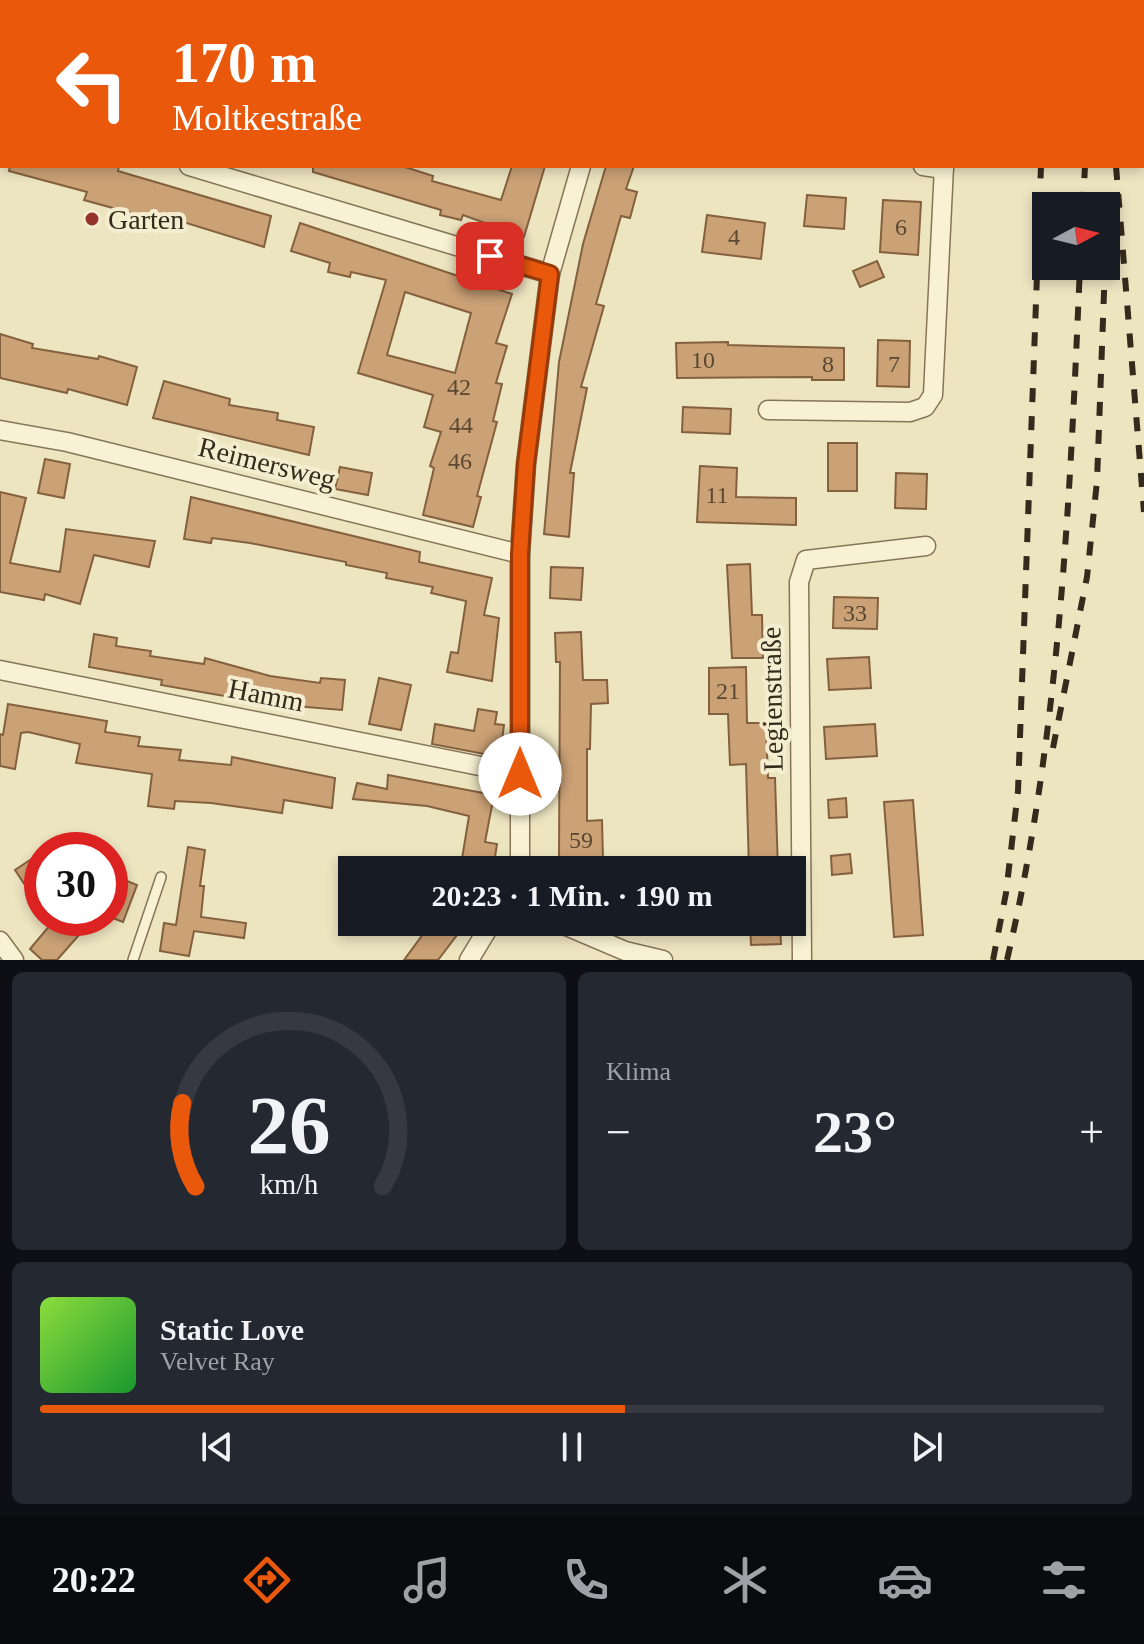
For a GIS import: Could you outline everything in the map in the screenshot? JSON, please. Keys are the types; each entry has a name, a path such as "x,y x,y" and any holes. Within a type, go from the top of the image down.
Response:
{"street":[{"path":"196,168 550,274"},
{"path":"520,856 520,554 526,464 550,274 580,168"},
{"path":"768,410 910,412 925,407 933,395 944,168"},
{"name":"Reimersweg","path":"0,430 67,442 520,554"},
{"name":"Legienstraße","path":"802,960 799,582 806,560 926,546"},
{"name":"Hamm","path":"0,670 520,774"},
{"path":"469,960 484,936"},
{"path":"590,936 625,951 663,960"},
{"path":"0,941 14,960"}],"lane":[{"path":"133,960 161,877"}],"building":[{"path":"10,168 119,168 118,171 271,216 264,247 151,212 149,218 84,200 87,192 9,171"},
{"path":"313,168 408,168 433,176 432,181 501,200 511,168 544,168 524,237 463,215 461,220 440,215 441,210 313,172"},
{"path":"605,168 633,168 626,189 637,192 630,218 621,216 596,304 604,306 581,387 587,388 570,473 574,473 569,537 544,534 559,362 583,244"},
{"path":"807,195 846,198 844,229 804,226"},
{"path":"883,200 921,202 918,255 880,252"},
{"path":"707,215 765,223 761,259 702,252"},
{"path":"300,223 512,294 496,343 507,346 496,383 502,384 493,421 497,422 477,496 481,497 473,527 423,515 434,468 430,466 441,432 424,427 433,395 358,373 386,280 351,272 350,277 328,272 330,263 291,251","holes":["405,292 471,313 455,373 387,355"]},
{"path":"877,261 884,277 860,287 853,271"},
{"path":"0,334 33,344 32,348 98,359 99,356 137,367 127,405 68,389 67,393 0,378"},
{"path":"878,340 910,341 909,387 877,386"},
{"path":"728,342 728,345 844,348 844,380 812,380 812,377 677,378 676,343"},
{"path":"164,381 230,399 229,405 278,413 277,420 314,427 309,455 153,418"},
{"path":"683,407 731,409 730,434 682,432"},
{"path":"828,443 857,443 857,491 828,491"},
{"path":"45,459 70,464 64,498 38,493"},
{"path":"700,466 737,468 736,497 796,498 796,525 697,522"},
{"path":"340,467 372,473 368,495 335,489"},
{"path":"896,473 927,474 926,509 895,508"},
{"path":"0,492 26,498 10,563 60,572 66,529 155,541 149,567 94,555 80,604 45,594 44,600 0,592"},
{"path":"191,497 420,552 419,562 492,578 484,615 499,618 492,681 447,672 451,652 458,653 466,601 431,593 433,587 386,578 387,573 346,565 346,562 250,543 212,538 211,543 184,539"},
{"path":"750,564 752,615 762,615 763,658 732,658 727,565"},
{"path":"551,567 583,568 581,600 550,598"},
{"path":"834,597 878,598 877,629 833,628"},
{"path":"581,632 583,680 607,680 608,703 591,704 590,749 587,749 587,821 602,820 603,856 559,856 560,662 556,662 555,633"},
{"path":"94,634 117,638 116,646 151,651 150,656 204,664 205,658 270,676 320,683 321,678 345,680 342,710 270,704 161,685 162,680 89,667"},
{"path":"869,657 871,688 829,690 827,659"},
{"path":"746,667 747,723 766,723 768,778 775,778 778,856 749,856 746,764 730,765 728,714 709,714 709,668"},
{"path":"379,678 411,685 401,730 369,724"},
{"path":"8,704 107,721 105,732 140,737 138,746 181,750 179,760 231,765 232,757 335,778 332,808 284,800 282,813 175,801 174,809 148,806 152,774 76,763 80,744 28,732 21,733 15,769 0,766 0,734 3,735"},
{"path":"478,709 497,712 495,724 504,725 500,757 432,744 435,724 474,731"},
{"path":"875,724 877,756 826,759 824,727"},
{"path":"388,775 494,795 485,842 497,844 495,856 462,856 469,816 427,806 353,799 357,783 387,789"},
{"path":"846,798 847,817 829,818 828,800"},
{"path":"913,800 923,935 894,937 884,802"},
{"path":"188,847 205,850 200,886 204,886 201,917 246,923 244,938 194,931 189,956 160,951 164,923 176,925"},
{"path":"850,854 852,873 832,875 831,856"},
{"path":"24,864 24,884 15,870"},
{"path":"128,881 137,885 128,909"},
{"path":"41,936 78,936 57,960 42,960 30,949"},
{"path":"422,936 456,936 438,960 404,960"},
{"path":"751,936 781,936 781,944 751,945"}],"railway":[{"path":"993,960 1006,893 1018,791 1041,168"},
{"path":"1084,192 1085,168"},
{"path":"1116,168 1144,512"},
{"path":"1007,960 1025,875 1051,702 1072,440 1079,280"},
{"path":"1053,748 1087,577 1097,481 1104,280"}],"place":[{"name":"Garten","path":"92,219"}],"route":[{"path":"490,256 550,274 526,464 520,554 520,774"}]}
